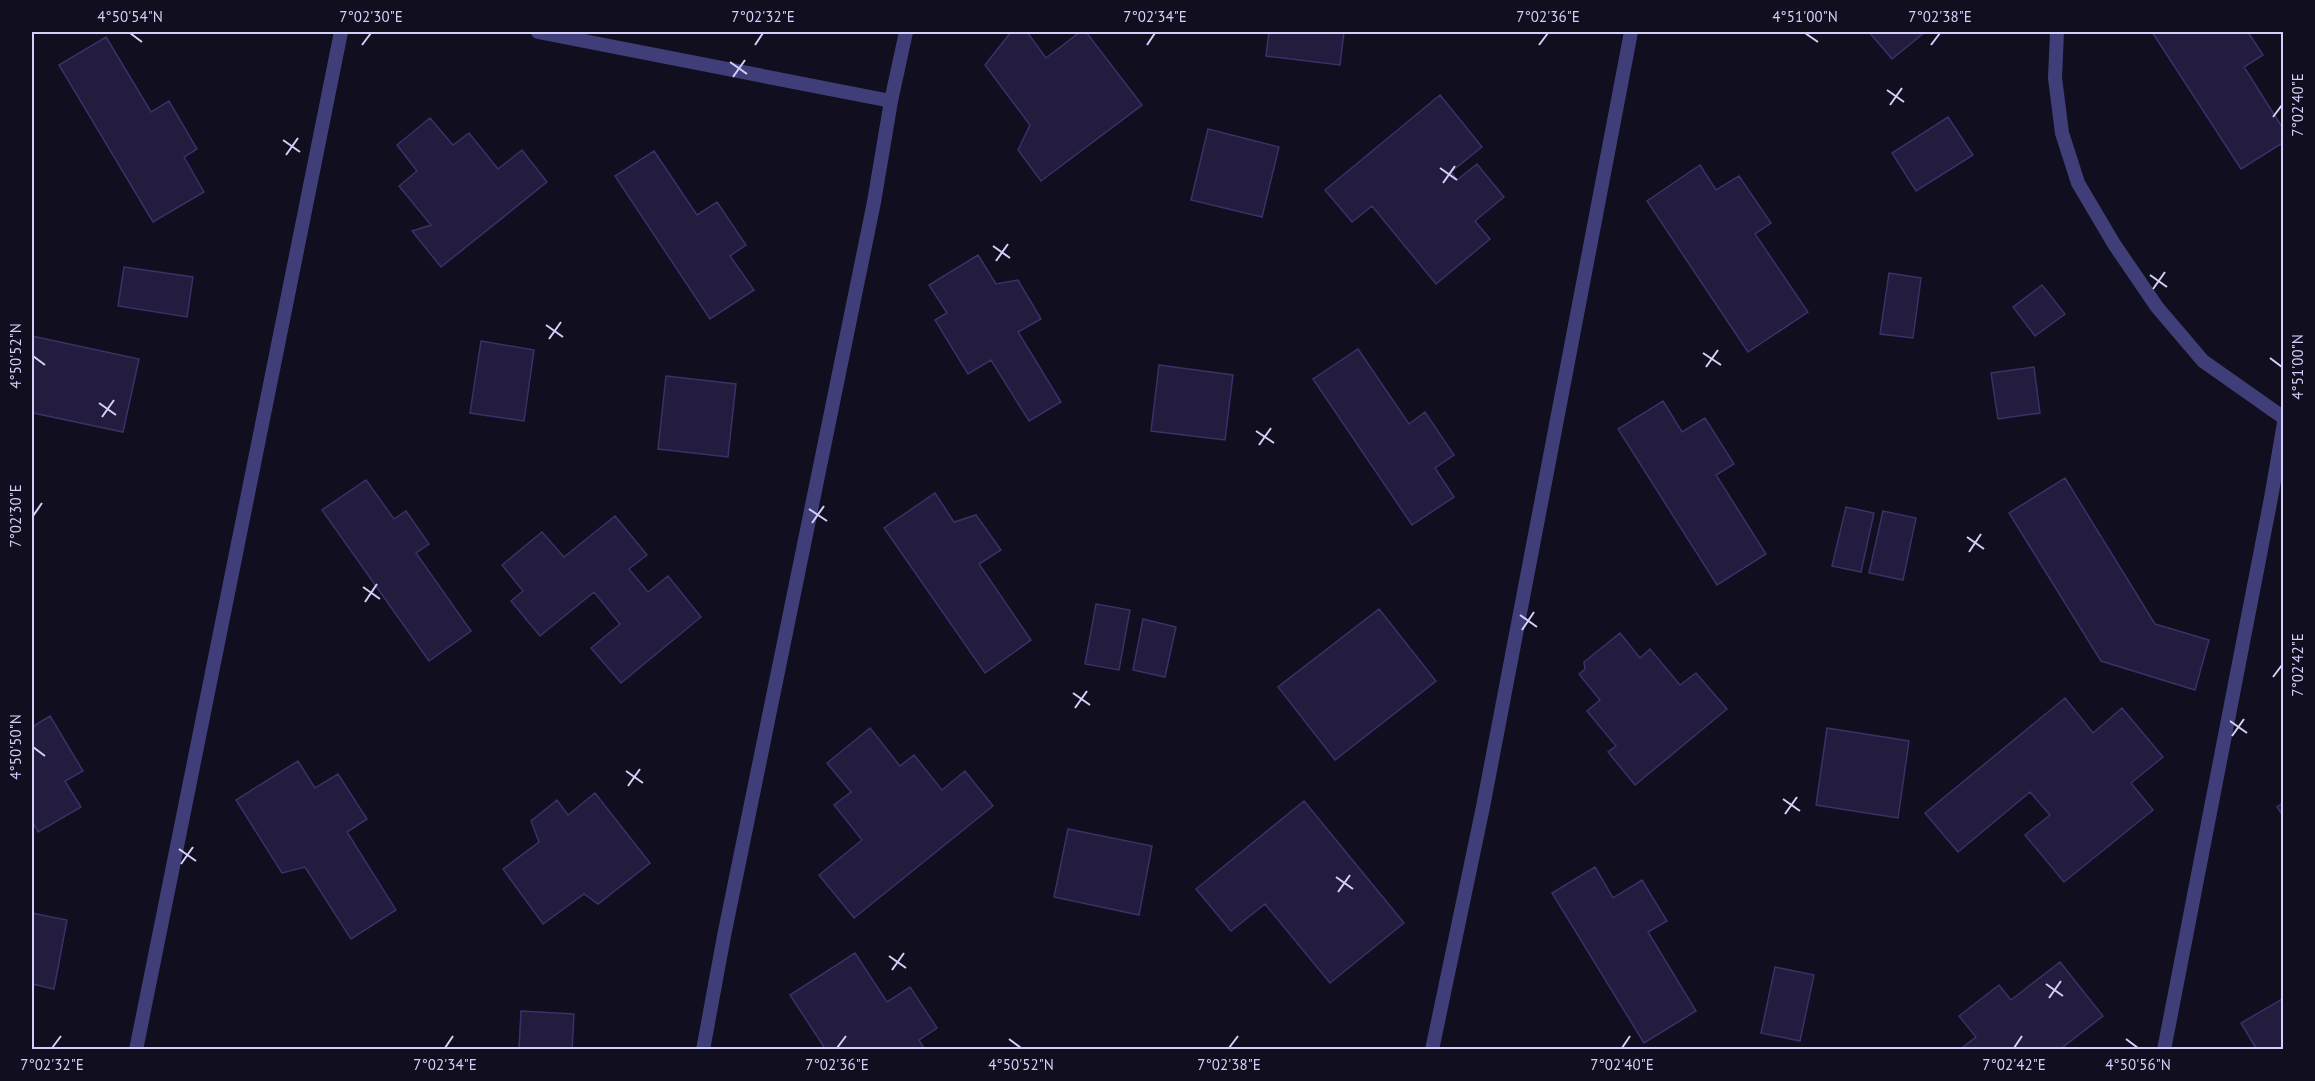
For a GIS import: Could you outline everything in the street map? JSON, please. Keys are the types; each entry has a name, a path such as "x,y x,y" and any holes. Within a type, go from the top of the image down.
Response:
{"lane":[{"path":"136,1050 341,32"},
{"path":"538,32 891,101"},
{"path":"703,1050 724,936 874,202 891,101 906,32"},
{"path":"1432,1050 1483,807 1631,32"},
{"path":"2056,32 2055,78 2062,133 2078,183 2108,234 2157,307 2203,361 2283,421 2271,498 2164,1050"}],"building":[{"path":"1011,32 1027,32 1046,58 1080,32 1086,32 1142,105 1041,181 1018,150 1030,125 985,65"},
{"path":"1269,32 1344,32 1340,65 1266,56"},
{"path":"1869,32 1925,32 1892,59"},
{"path":"2152,32 2248,32 2263,55 2244,67 2284,130 2284,142 2241,169"},
{"path":"106,37 151,112 169,101 197,149 184,157 204,192 153,222 59,65"},
{"path":"1440,95 1482,147 1451,172 1457,180 1477,164 1504,197 1475,221 1490,239 1436,284 1372,206 1352,222 1325,190"},
{"path":"1948,117 1973,155 1916,191 1892,153"},
{"path":"430,118 453,145 469,133 498,169 522,150 547,182 441,267 412,231 431,225 399,186 417,171 397,145"},
{"path":"1208,129 1279,147 1262,217 1191,200"},
{"path":"654,151 697,215 717,202 746,245 730,256 754,290 710,319 615,176"},
{"path":"1700,165 1716,190 1739,176 1771,223 1755,234 1808,312 1748,352 1647,201"},
{"path":"978,255 996,284 1018,280 1041,319 1018,332 1061,402 1029,421 991,360 968,374 935,320 947,313 929,285"},
{"path":"124,267 193,277 187,317 118,306"},
{"path":"1889,273 1921,278 1913,338 1880,334"},
{"path":"2042,285 2065,314 2035,336 2013,307"},
{"path":"32,336 139,359 123,432 33,413 32,418"},
{"path":"481,341 534,350 524,421 470,413"},
{"path":"1358,349 1409,424 1425,412 1454,455 1435,468 1454,497 1412,525 1313,379"},
{"path":"1159,365 1233,375 1225,440 1151,431"},
{"path":"2034,367 2040,413 1998,419 1991,373"},
{"path":"666,376 736,384 728,457 658,449"},
{"path":"1663,401 1682,432 1705,418 1734,464 1716,475 1766,554 1717,585 1618,429"},
{"path":"2065,478 2155,624 2209,640 2195,690 2101,661 2009,513"},
{"path":"366,480 394,519 406,511 429,544 416,553 471,631 429,661 322,510"},
{"path":"935,493 954,522 976,515 1001,550 979,564 1031,640 985,673 884,528"},
{"path":"1846,507 1874,513 1861,572 1832,566"},
{"path":"1883,511 1916,518 1903,580 1869,573"},
{"path":"615,516 647,555 629,569 648,592 668,576 701,617 621,683 591,648 620,624 594,592 540,636 511,601 523,591 502,565 542,532 564,557"},
{"path":"1096,604 1130,610 1119,670 1085,664"},
{"path":"1379,609 1436,681 1335,760 1278,687"},
{"path":"1143,619 1176,627 1165,677 1133,670"},
{"path":"1620,633 1640,658 1650,649 1680,685 1696,673 1727,709 1635,785 1608,752 1616,746 1587,711 1600,700 1579,674 1585,669 1584,662"},
{"path":"2065,698 2093,733 2122,708 2163,757 2131,783 2153,810 2064,882 2025,835 2050,815 2030,792 1958,852 1925,813"},
{"path":"50,716 83,771 65,781 81,807 38,832 32,821 32,727"},
{"path":"870,728 900,766 914,755 942,790 965,771 993,806 854,918 819,875 862,840 834,805 851,792 827,763"},
{"path":"1827,728 1909,741 1898,818 1816,805"},
{"path":"298,761 315,788 338,774 367,819 347,832 396,910 351,939 305,867 282,873 236,800"},
{"path":"595,793 650,863 598,904 584,894 543,924 503,869 539,842 531,821 557,800 568,815"},
{"path":"1304,801 1404,923 1330,983 1265,904 1231,931 1196,889"},
{"path":"2284,802 2284,817 2277,807"},
{"path":"1068,829 1152,846 1139,915 1054,897"},
{"path":"1595,867 1613,898 1642,880 1667,921 1648,932 1696,1011 1644,1043 1552,893"},
{"path":"32,913 67,920 54,989 32,984"},
{"path":"855,953 887,1002 910,987 937,1028 919,1040 925,1050 826,1050 790,995"},
{"path":"2060,962 2103,1016 2059,1050 1959,1050 1976,1037 1959,1016 1999,985 2011,1000"},
{"path":"1775,967 1814,975 1800,1041 1761,1033"},
{"path":"2284,998 2284,1050 2257,1050 2241,1023"},
{"path":"521,1011 574,1014 572,1050 519,1050"}]}
